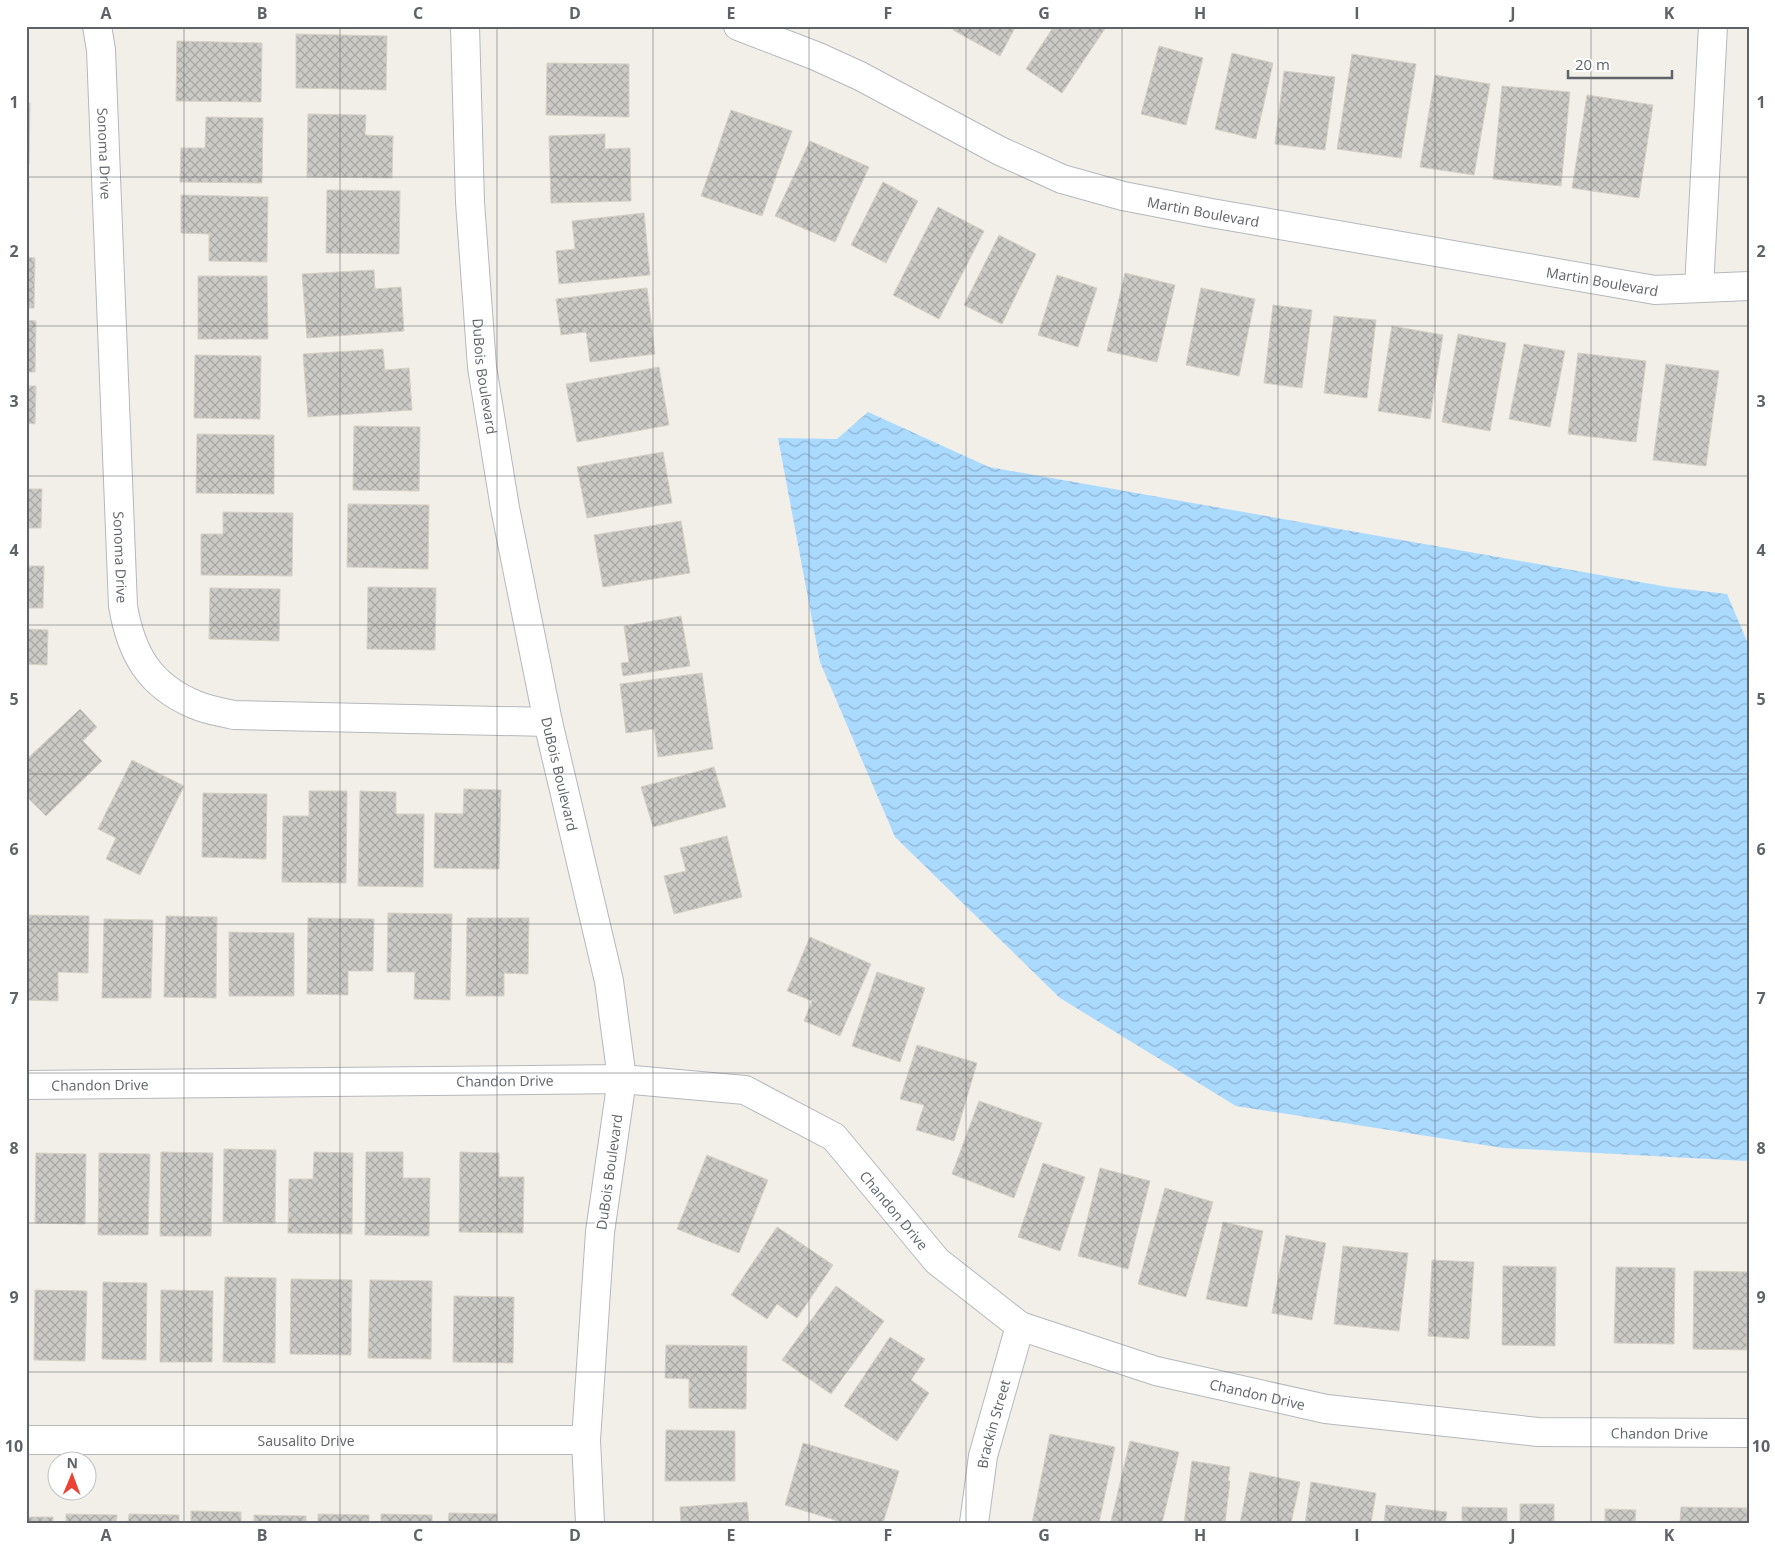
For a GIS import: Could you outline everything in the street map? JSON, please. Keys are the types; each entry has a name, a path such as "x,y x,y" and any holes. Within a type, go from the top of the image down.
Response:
{"street":[{"name":"Sonoma Drive","path":"97,26 101,50 123,606 127,631 136,653 152,676 170,692 196,705 234,715 548,722"},
{"name":"DuBois Boulevard","path":"465,26 470,202 482,367 505,508 548,722 609,981 622,1079 600,1232 586,1440 590,1523"},
{"name":"Martin Boulevard","path":"738,26 799,49 860,76 1000,151 1062,179 1123,196 1655,290 1749,286"},
{"path":"1699,288 1713,26"},
{"name":"Chandon Drive","path":"26,1085 622,1079 746,1090 834,1138 936,1261 1020,1326 1156,1372 1326,1409 1538,1432 1749,1433"},
{"name":"Brackin Street","path":"974,1523 983,1456 1020,1326"},
{"name":"Sausalito Drive","path":"26,1440 586,1440"}],"water":[{"path":"868,412 989,467 1668,587 1727,594 1749,646 1749,1157 1746,1161 1503,1148 1236,1106 1060,998 895,837 820,662 778,438 837,439"}],"building":[{"path":"955,26 1016,26 1000,56 953,30"},
{"path":"1054,26 1106,27 1062,93 1026,69"},
{"path":"296,34 387,36 386,90 296,88"},
{"path":"177,41 262,43 261,102 176,101"},
{"path":"1159,46 1203,58 1186,125 1141,114"},
{"path":"1232,53 1273,63 1256,139 1215,129"},
{"path":"1352,54 1416,64 1401,158 1337,149"},
{"path":"547,63 629,64 629,117 546,115"},
{"path":"1284,71 1335,77 1325,150 1275,144"},
{"path":"1435,75 1490,84 1474,175 1420,167"},
{"path":"1502,86 1570,92 1561,186 1493,179"},
{"path":"1587,95 1653,105 1639,198 1572,188"},
{"path":"26,103 30,103 29,164 26,164"},
{"path":"731,110 792,131 762,216 701,196"},
{"path":"308,114 366,115 365,135 393,136 392,178 307,177"},
{"path":"206,117 263,118 262,183 180,182 181,148 205,148"},
{"path":"605,134 605,149 630,148 631,201 551,203 549,136"},
{"path":"810,141 869,167 835,242 775,216"},
{"path":"26,182 29,182 27,245 26,245"},
{"path":"883,182 918,201 886,263 851,245"},
{"path":"327,190 400,191 399,254 326,253"},
{"path":"181,195 268,197 267,262 209,261 209,234 181,233"},
{"path":"938,207 984,231 939,319 893,295"},
{"path":"644,213 650,275 559,284 556,251 575,249 572,221"},
{"path":"999,235 1036,254 1002,324 964,305"},
{"path":"26,257 35,258 34,308 26,308"},
{"path":"374,270 375,289 401,287 404,331 307,338 302,274"},
{"path":"1125,273 1175,285 1157,362 1107,351"},
{"path":"1057,275 1097,288 1078,347 1038,335"},
{"path":"198,276 267,276 268,339 198,339"},
{"path":"647,288 655,354 590,362 586,332 561,335 556,299"},
{"path":"1201,288 1255,299 1239,376 1186,365"},
{"path":"1273,305 1312,310 1302,388 1264,383"},
{"path":"1334,316 1376,320 1367,398 1324,393"},
{"path":"26,320 36,321 35,372 26,372"},
{"path":"1392,326 1443,335 1430,419 1378,411"},
{"path":"1458,334 1506,343 1490,431 1442,422"},
{"path":"1524,344 1565,351 1550,427 1509,419"},
{"path":"383,349 385,370 409,368 412,410 308,417 303,354"},
{"path":"1578,353 1646,361 1636,442 1568,434"},
{"path":"195,355 261,356 260,419 194,418"},
{"path":"1666,364 1719,371 1706,466 1653,460"},
{"path":"659,367 669,425 577,442 566,384"},
{"path":"26,386 36,386 35,424 26,423"},
{"path":"354,426 420,427 419,491 353,490"},
{"path":"197,434 274,435 274,494 196,493"},
{"path":"663,452 672,503 587,518 577,467"},
{"path":"26,489 42,489 41,528 26,528"},
{"path":"348,504 429,505 428,569 347,567"},
{"path":"223,512 293,513 292,576 201,575 201,534 223,534"},
{"path":"681,521 690,573 603,587 594,535"},
{"path":"26,566 44,566 43,608 26,608"},
{"path":"368,587 436,588 435,650 367,649"},
{"path":"210,588 280,589 279,641 209,639"},
{"path":"681,616 690,666 623,676 621,663 629,662 624,626"},
{"path":"26,629 48,630 47,665 26,664"},
{"path":"702,673 713,749 658,757 654,729 626,733 620,684"},
{"path":"80,709 97,727 83,741 102,761 46,816 26,796 26,760"},
{"path":"132,760 184,786 140,875 106,859 116,838 98,829"},
{"path":"714,767 726,807 653,827 641,787"},
{"path":"464,789 501,790 499,869 434,868 435,813 463,814"},
{"path":"309,791 347,791 346,883 282,882 283,816 309,816"},
{"path":"360,791 396,792 396,814 424,814 423,887 358,886"},
{"path":"203,793 267,794 266,859 202,857"},
{"path":"727,836 742,897 674,914 664,876 686,871 680,848"},
{"path":"388,913 452,914 450,1000 414,999 415,972 387,972"},
{"path":"26,915 89,916 88,973 58,972 58,1001 26,1000"},
{"path":"166,916 217,917 216,998 164,997"},
{"path":"308,918 374,919 373,971 348,971 348,995 307,994"},
{"path":"467,918 529,918 528,974 504,973 504,996 466,996"},
{"path":"104,919 153,920 151,998 102,998"},
{"path":"229,932 294,933 294,996 229,996"},
{"path":"810,937 871,964 840,1036 804,1021 812,1001 787,991"},
{"path":"877,972 925,988 900,1062 852,1046"},
{"path":"917,1045 977,1063 954,1141 916,1130 924,1105 900,1099"},
{"path":"979,1101 1042,1123 1014,1198 952,1174"},
{"path":"224,1149 276,1150 275,1223 223,1222"},
{"path":"161,1152 213,1153 211,1236 160,1236"},
{"path":"314,1152 353,1153 352,1234 288,1233 289,1179 313,1179"},
{"path":"366,1152 403,1152 403,1178 430,1178 429,1236 365,1235"},
{"path":"460,1152 499,1153 499,1177 524,1177 523,1233 459,1232"},
{"path":"36,1153 86,1154 85,1224 35,1223"},
{"path":"99,1153 150,1154 148,1235 98,1235"},
{"path":"707,1155 768,1180 739,1253 677,1229"},
{"path":"1043,1163 1085,1177 1060,1251 1018,1237"},
{"path":"1100,1168 1150,1181 1128,1269 1078,1256"},
{"path":"1165,1188 1213,1202 1186,1297 1138,1284"},
{"path":"1223,1222 1263,1231 1247,1307 1206,1299"},
{"path":"777,1227 833,1265 797,1318 777,1304 767,1319 731,1295"},
{"path":"1286,1235 1326,1243 1312,1320 1272,1313"},
{"path":"1343,1246 1408,1253 1399,1331 1334,1324"},
{"path":"1432,1260 1474,1262 1469,1339 1428,1336"},
{"path":"1503,1266 1556,1267 1555,1346 1502,1345"},
{"path":"1616,1267 1675,1268 1674,1344 1614,1343"},
{"path":"1694,1271 1748,1272 1747,1350 1693,1349"},
{"path":"225,1277 276,1278 275,1363 223,1362"},
{"path":"291,1279 352,1280 351,1355 290,1354"},
{"path":"370,1280 432,1281 431,1359 368,1358"},
{"path":"103,1282 147,1283 146,1360 102,1359"},
{"path":"836,1286 884,1321 831,1394 782,1360"},
{"path":"35,1290 87,1291 85,1361 34,1360"},
{"path":"161,1290 213,1291 212,1362 160,1362"},
{"path":"454,1296 514,1297 513,1363 453,1362"},
{"path":"890,1337 925,1359 911,1380 929,1393 897,1441 844,1406"},
{"path":"666,1345 747,1346 746,1409 689,1408 689,1379 665,1378"},
{"path":"666,1430 735,1431 735,1481 665,1481"},
{"path":"1050,1434 1115,1447 1099,1523 1032,1523"},
{"path":"1130,1441 1179,1452 1162,1523 1121,1523 1111,1521"},
{"path":"803,1443 899,1471 883,1523 845,1523 785,1505"},
{"path":"1192,1461 1230,1467 1225,1523 1184,1523"},
{"path":"1250,1472 1300,1482 1291,1523 1240,1523"},
{"path":"1311,1482 1376,1493 1371,1523 1305,1523"},
{"path":"747,1502 749,1523 681,1523 680,1507"},
{"path":"1520,1504 1554,1504 1554,1523 1520,1523"},
{"path":"1386,1505 1447,1512 1445,1523 1384,1523"},
{"path":"1462,1507 1507,1508 1507,1523 1462,1523"},
{"path":"1681,1507 1747,1508 1747,1523 1680,1523"},
{"path":"1605,1509 1636,1510 1635,1523 1605,1523"},
{"path":"191,1511 241,1512 241,1523 191,1523"},
{"path":"449,1513 497,1514 497,1523 448,1523"},
{"path":"66,1514 117,1515 116,1523 66,1523"},
{"path":"129,1514 179,1515 179,1523 128,1523"},
{"path":"318,1514 369,1515 369,1523 318,1523"},
{"path":"381,1514 432,1515 432,1523 381,1523"},
{"path":"254,1515 306,1516 306,1523 254,1523"},
{"path":"26,1517 53,1517 53,1523 26,1523"}]}
